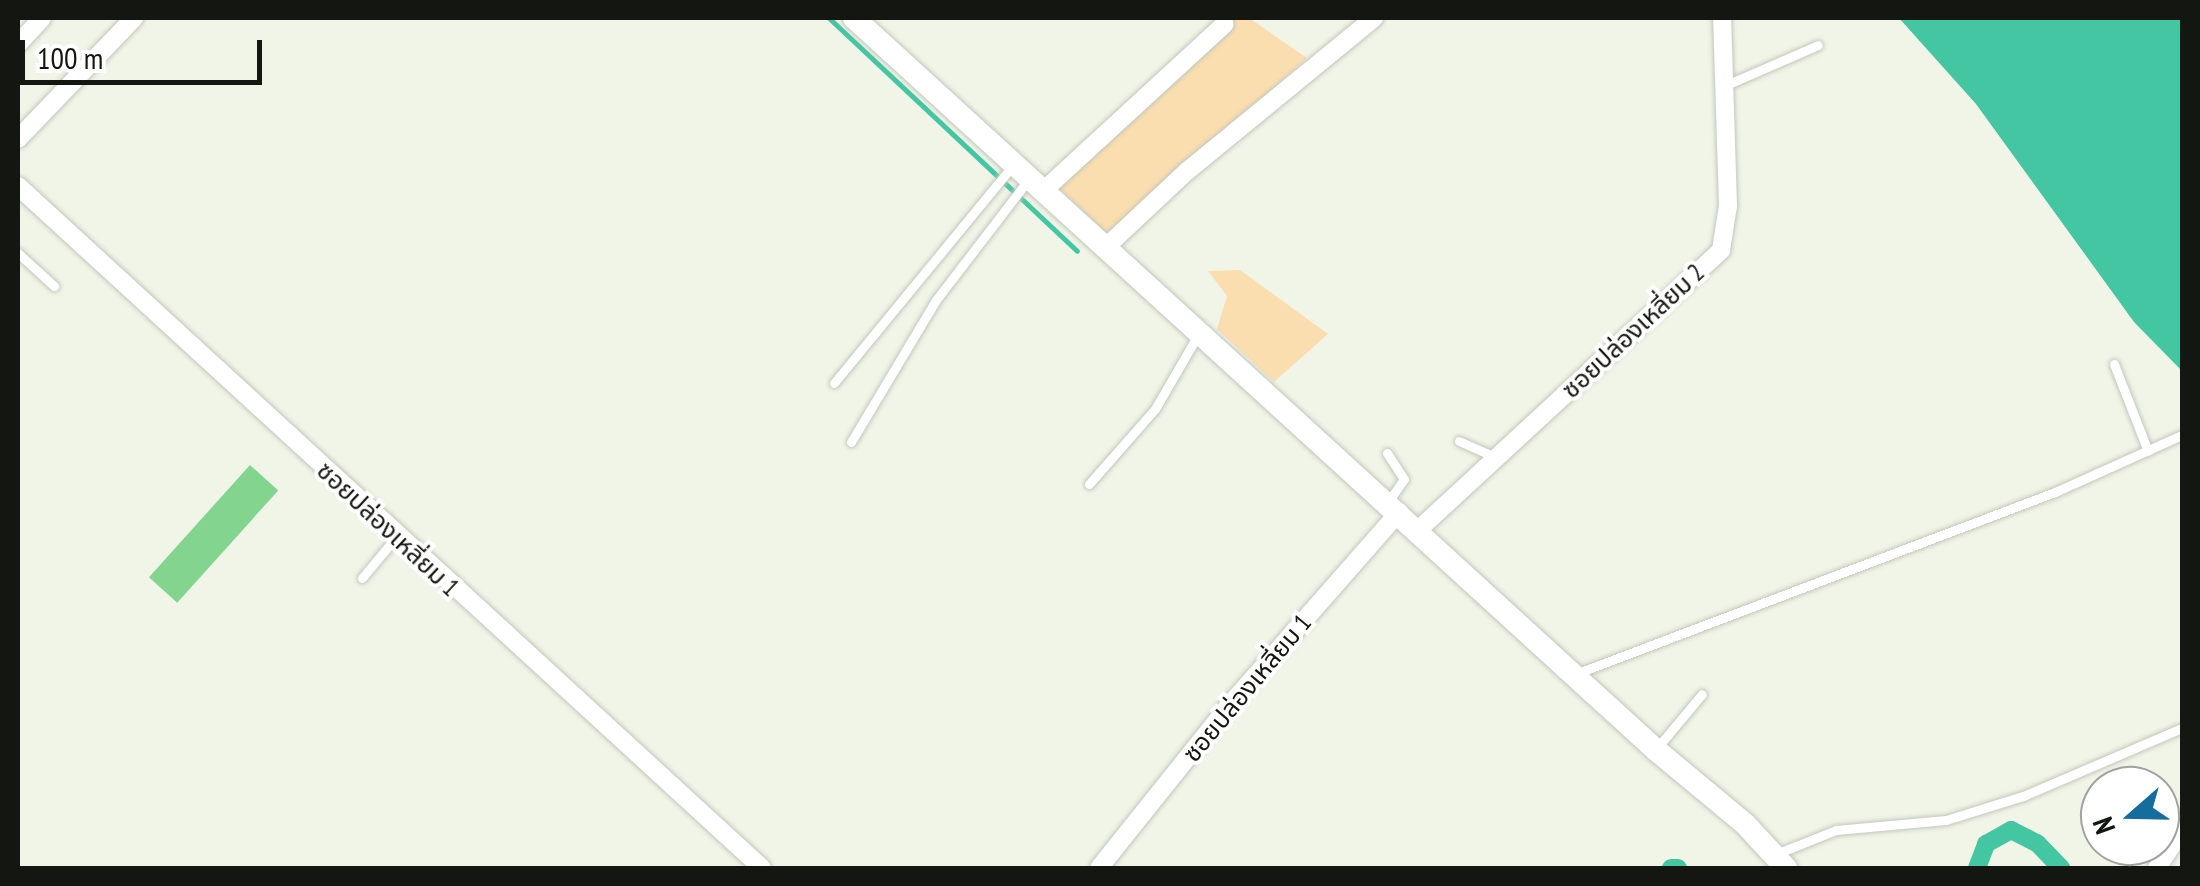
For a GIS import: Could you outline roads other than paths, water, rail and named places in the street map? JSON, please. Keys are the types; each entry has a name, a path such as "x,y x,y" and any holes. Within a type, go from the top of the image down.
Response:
{"street":[{"path":"18,44 42,18"},
{"path":"18,140 134,18"},
{"path":"854,18 1656,750 1745,824 1782,864"},
{"path":"1105,248 1186,172 1374,18"},
{"name":"ซอยปล่องเหลี่ยม 2","path":"1417,531 1721,250 1728,206 1722,18"},
{"path":"1028,179 1224,24"},
{"name":"ซอยปล่องเหลี่ยม 1","path":"18,186 396,537 762,868"},
{"name":"ซอยปล่องเหลี่ยม 1","path":"1099,868 1394,507"},
{"path":"2157,868 2182,830"}],"lane":[{"path":"1726,85 1818,46"},
{"path":"834,382 1028,179"},
{"path":"850,442 936,300 1028,179"},
{"path":"18,253 54,286"},
{"path":"1089,484 1154,409 1200,333"},
{"path":"2114,364 2148,451"},
{"path":"1575,674 2055,492 2182,436"},
{"path":"1458,441 1495,458"},
{"path":"1387,454 1404,478 1394,507"},
{"path":"362,578 396,537"},
{"path":"1656,750 1702,694"},
{"path":"1782,864 1836,830 1946,820 2023,796 2182,728"}],"waterway":[{"path":"829,18 1077,251"},
{"path":"1977,868 1986,844 2011,830 2037,843 2061,868"},
{"path":"1671,868 1678,868"}]}
